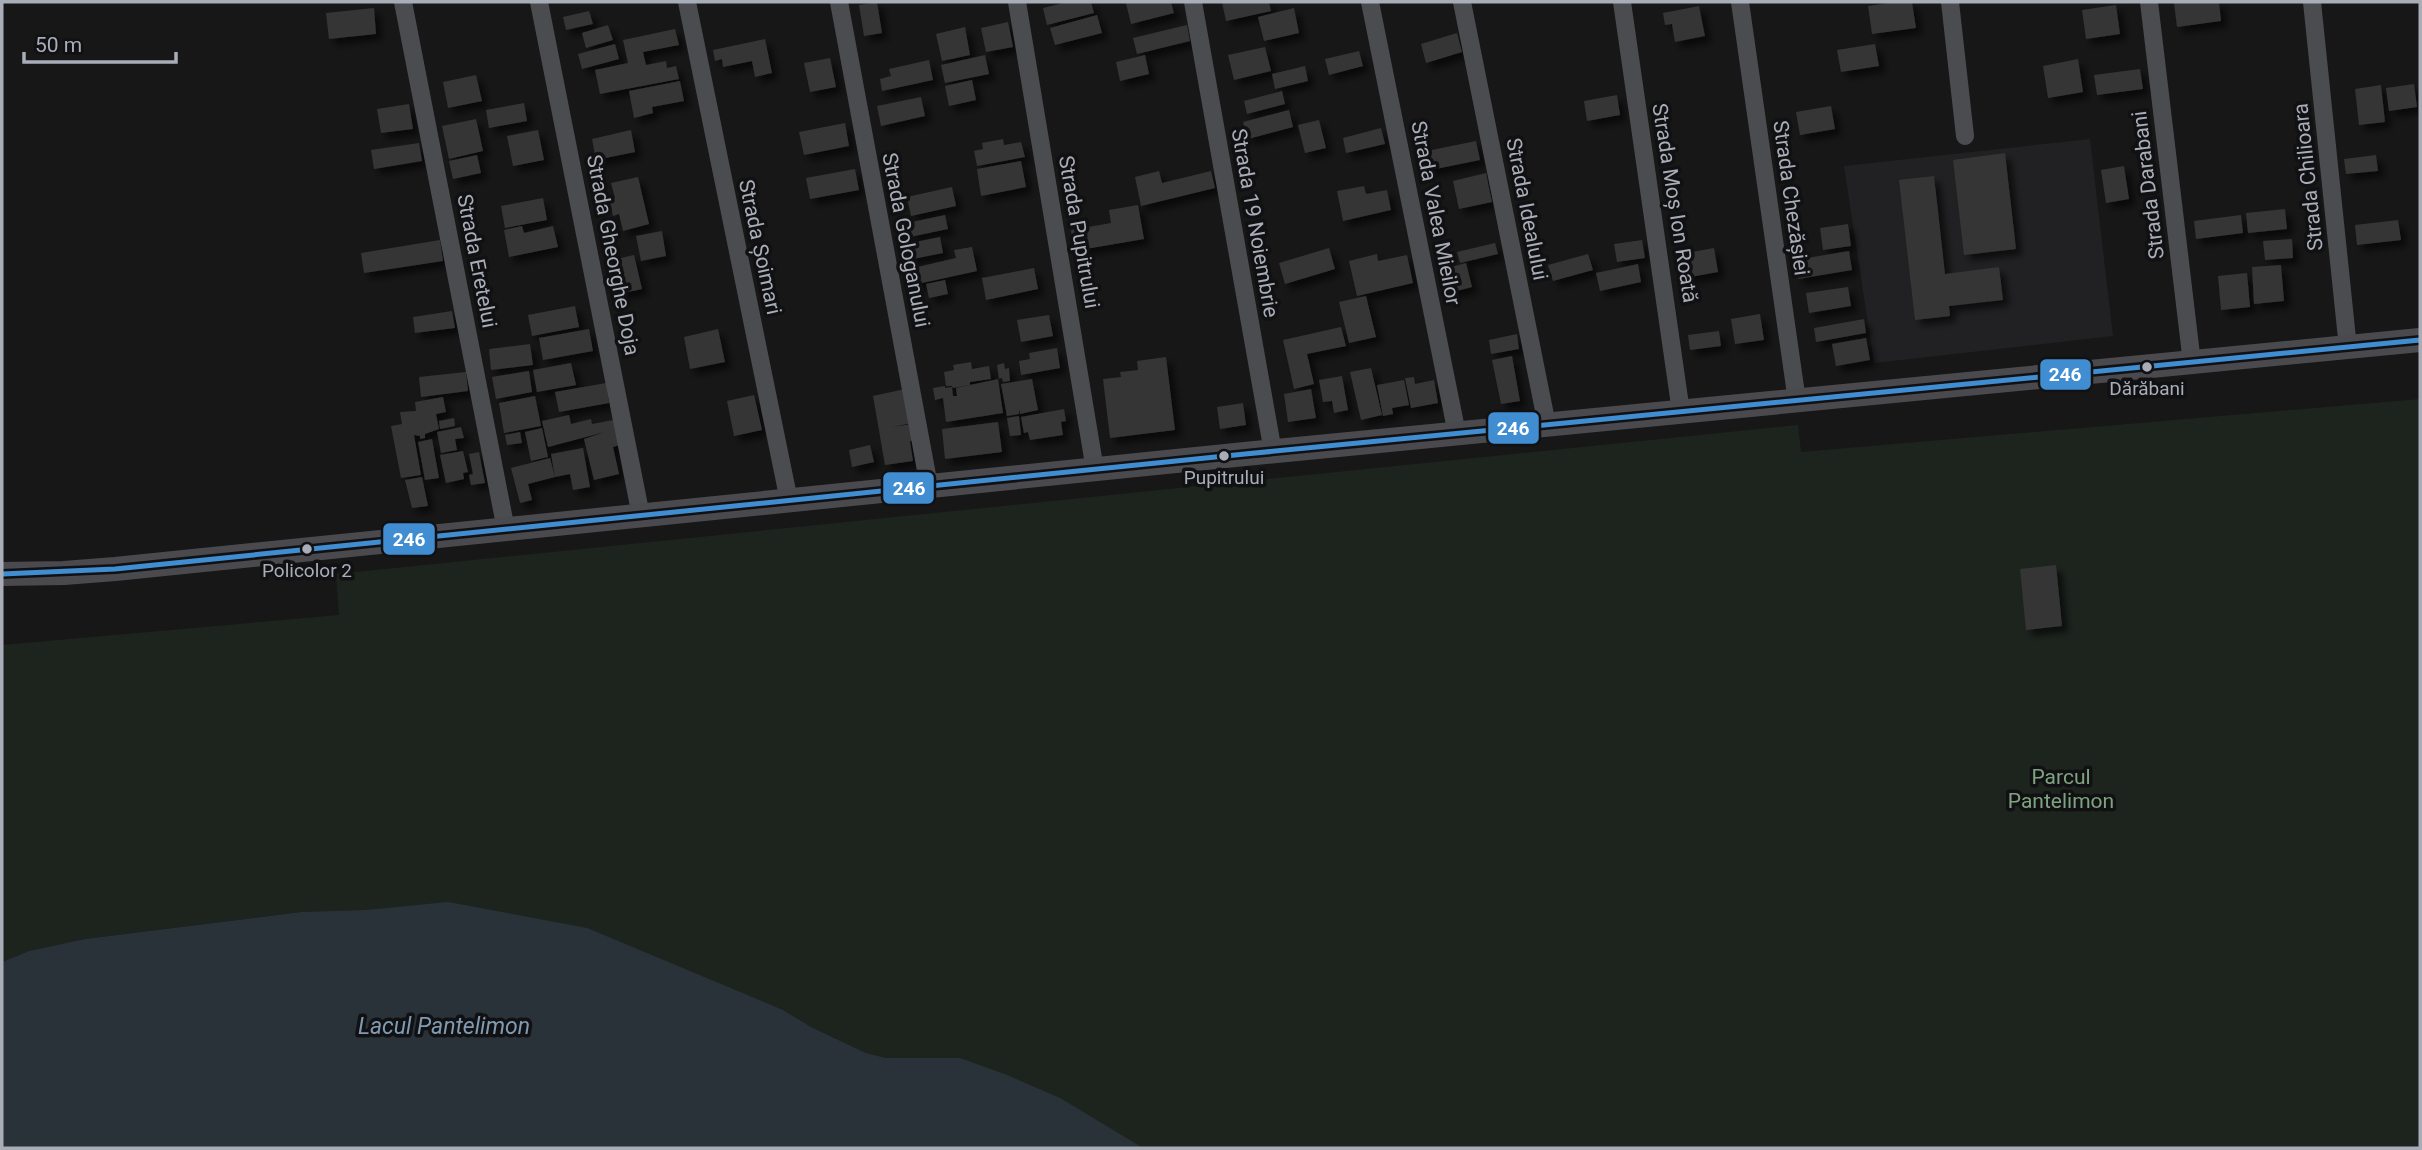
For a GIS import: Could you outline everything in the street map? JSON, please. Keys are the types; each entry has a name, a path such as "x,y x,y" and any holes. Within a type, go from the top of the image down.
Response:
{"main road":[{"path":"2,574 64,573 2420,340"}],"street":[{"name":"Strada Eretelui","path":"403,2 506,530"},
{"name":"Strada Gheorghe Doja","path":"539,2 641,516"},
{"name":"Strada Șoimari","path":"687,2 789,501"},
{"name":"Strada Gologanului","path":"839,2 929,486"},
{"name":"Strada Pupitrului","path":"1017,2 1095,470"},
{"name":"Strada 19 Noiembrie","path":"1192,2 1273,452"},
{"name":"Strada Valea Mieilor","path":"1370,2 1457,434"},
{"name":"Strada Idealului","path":"1462,2 1547,425"},
{"name":"Strada Moș Ion Roată","path":"1622,2 1681,412"},
{"name":"Strada Chezășiei","path":"1740,2 1797,401"},
{"path":"1950,2 1965,136"},
{"name":"Strada Darabani","path":"2149,2 2192,363"},
{"name":"Strada Chilioara","path":"2312,2 2348,348"}],"shaded area":[{"path":"2090,139 2113,336 1874,363 1844,166"}],"green space":[{"name":"Parcul Pantelimon","path":"2420,399 2420,1148 1140,1148 960,1058 886,1058 866,1053 811,1027 783,1010 366,910 301,912 85,939 29,951 2,962 2,645 339,615 336,574 1798,425 1801,452"}],"water":[{"name":"Lacul Pantelimon","path":"448,902 587,928 783,1010 811,1027 866,1053 886,1058 960,1058 1060,1098 1143,1148 2,1148 2,962 29,951 85,939 301,912 366,910"}],"building":[{"path":"877,2 882,33 864,36 859,5"},
{"path":"1068,2 1091,2 1094,13 1047,25 1043,8"},
{"path":"1171,2 1174,13 1131,24 1126,3"},
{"path":"1222,2 1269,2 1271,11 1226,21"},
{"path":"1912,2 1916,28 1872,34 1868,6"},
{"path":"2219,2 2221,21 2177,27 2174,3"},
{"path":"2116,5 2120,34 2086,39 2082,10"},
{"path":"1699,6 1705,36 1675,42 1672,24 1665,25 1663,13"},
{"path":"374,8 376,34 329,39 326,13"},
{"path":"1294,8 1299,33 1264,41 1258,17"},
{"path":"589,11 593,24 566,30 563,17"},
{"path":"1097,15 1102,33 1055,45 1050,28"},
{"path":"1008,22 1013,47 986,52 981,28"},
{"path":"608,25 613,40 586,48 582,33"},
{"path":"1187,25 1190,41 1137,54 1133,38"},
{"path":"965,27 970,55 942,61 936,34"},
{"path":"675,29 679,45 643,52 646,65 666,61 667,68 676,66 679,79 600,94 595,70 628,63 623,40"},
{"path":"1457,33 1462,52 1426,63 1421,44"},
{"path":"765,39 772,73 755,77 752,61 723,67 722,59 715,61 713,50"},
{"path":"615,44 619,59 582,69 578,54"},
{"path":"1875,44 1879,66 1841,72 1837,50"},
{"path":"1265,47 1271,71 1234,80 1228,55"},
{"path":"1359,51 1363,66 1329,75 1325,59"},
{"path":"985,55 989,74 945,83 941,65"},
{"path":"1145,55 1149,74 1120,81 1116,62"},
{"path":"830,58 836,87 810,92 804,63"},
{"path":"2078,59 2083,92 2048,98 2043,66"},
{"path":"929,60 933,80 882,91 880,79 891,76 889,69"},
{"path":"1305,66 1308,81 1275,89 1272,74"},
{"path":"2140,69 2143,89 2097,95 2094,75"},
{"path":"476,75 482,101 448,108 443,82"},
{"path":"972,80 976,100 949,106 945,86"},
{"path":"680,81 684,101 652,107 653,113 634,118 629,91"},
{"path":"2414,84 2417,107 2389,111 2386,88"},
{"path":"2381,85 2385,122 2359,125 2355,89"},
{"path":"1282,91 1285,104 1247,114 1244,101"},
{"path":"1617,95 1620,115 1587,121 1584,101"},
{"path":"921,97 925,116 881,126 877,106"},
{"path":"524,103 527,121 489,128 486,110"},
{"path":"409,104 413,129 381,133 377,109"},
{"path":"1831,106 1835,129 1800,135 1796,112"},
{"path":"1289,110 1293,127 1248,139 1243,122"},
{"path":"476,119 483,151 449,159 442,126"},
{"path":"1319,120 1326,148 1305,153 1298,125"},
{"path":"845,123 849,146 804,155 799,132"},
{"path":"1381,128 1385,144 1346,153 1343,138"},
{"path":"538,130 544,160 513,166 507,136"},
{"path":"631,130 635,152 596,160 592,139"},
{"path":"1003,139 1004,145 1021,142 1025,157 977,166 974,151 983,149 982,143"},
{"path":"1476,141 1480,160 1421,172 1417,153"},
{"path":"419,143 422,161 374,169 371,150"},
{"path":"2005,153 2016,249 1964,255 1953,160"},
{"path":"477,155 481,173 453,179 449,161"},
{"path":"2376,155 2378,171 2346,174 2344,159"},
{"path":"1021,161 1026,187 981,196 977,169"},
{"path":"2124,166 2129,199 2106,203 2101,170"},
{"path":"855,169 859,190 810,199 806,178"},
{"path":"1159,171 1162,183 1211,171 1215,188 1141,206 1135,177"},
{"path":"1486,173 1492,202 1459,209 1453,181"},
{"path":"1934,176 1945,274 1999,267 2003,300 1949,306 1950,316 1915,320 1899,180"},
{"path":"638,177 649,224 623,231 619,214 613,216 609,200 615,198 611,183"},
{"path":"1364,186 1366,194 1387,190 1391,210 1343,221 1337,191"},
{"path":"952,187 956,206 911,216 907,197"},
{"path":"543,198 547,220 505,228 501,206"},
{"path":"1138,205 1144,239 1074,251 1071,230 1111,223 1109,210"},
{"path":"2285,209 2287,229 2248,233 2246,213"},
{"path":"945,215 948,229 910,237 907,223"},
{"path":"2241,215 2243,233 2196,239 2194,221"},
{"path":"2398,220 2401,240 2357,245 2355,225"},
{"path":"1848,224 1851,246 1823,250 1820,228"},
{"path":"522,226 524,233 553,226 558,247 509,257 504,230"},
{"path":"662,231 666,256 641,261 636,236"},
{"path":"940,237 943,253 908,260 905,244"},
{"path":"2292,239 2293,258 2265,260 2263,241"},
{"path":"440,240 443,261 364,273 361,253"},
{"path":"1642,240 1645,258 1617,262 1614,244"},
{"path":"1495,243 1498,254 1460,263 1457,252"},
{"path":"972,247 977,271 913,285 909,269 956,258 954,250"},
{"path":"1329,248 1335,269 1285,284 1279,263"},
{"path":"1714,248 1718,272 1685,278 1681,254"},
{"path":"1849,251 1852,270 1798,279 1795,260"},
{"path":"1377,254 1378,261 1407,255 1413,283 1357,296 1349,261"},
{"path":"1588,254 1593,270 1553,281 1548,265"},
{"path":"634,255 642,289 619,294 612,260"},
{"path":"1466,263 1472,287 1445,294 1439,270"},
{"path":"1638,264 1641,282 1600,291 1596,273"},
{"path":"2281,265 2284,301 2254,304 2252,267"},
{"path":"1034,268 1038,289 986,300 982,278"},
{"path":"2247,273 2250,307 2221,310 2218,276"},
{"path":"945,280 948,294 929,298 926,284"},
{"path":"1848,287 1851,306 1809,313 1806,293"},
{"path":"1366,296 1376,337 1349,343 1339,302"},
{"path":"575,306 579,327 532,336 528,315"},
{"path":"452,311 455,328 415,333 413,317"},
{"path":"1760,314 1764,340 1735,344 1731,319"},
{"path":"1049,315 1053,336 1021,342 1017,320"},
{"path":"1864,319 1866,333 1816,342 1814,328"},
{"path":"1341,327 1346,346 1307,354 1314,384 1294,389 1283,340"},
{"path":"589,329 593,351 543,360 539,338"},
{"path":"718,329 725,362 690,369 684,337"},
{"path":"1719,331 1721,346 1690,350 1688,335"},
{"path":"1517,334 1519,349 1491,354 1489,340"},
{"path":"1866,338 1870,360 1836,366 1832,344"},
{"path":"530,344 533,365 491,370 489,349"},
{"path":"1057,348 1060,368 1021,375 1019,361 1030,359 1029,353"},
{"path":"1512,356 1520,401 1501,404 1492,360"},
{"path":"1166,357 1175,430 1110,438 1103,379 1121,377 1120,372 1138,370 1137,361"},
{"path":"971,362 972,369 989,366 991,379 953,388 946,386 944,372 954,370 953,365"},
{"path":"571,363 576,385 537,392 533,370"},
{"path":"1004,363 1005,369 1009,368 1010,381 1003,382 1002,378 999,379 997,365"},
{"path":"1371,368 1382,415 1361,420 1350,372"},
{"path":"529,371 532,392 496,399 492,377"},
{"path":"466,372 468,391 421,397 419,377"},
{"path":"1342,376 1348,410 1334,413 1332,401 1323,402 1319,380"},
{"path":"1414,377 1415,384 1434,380 1438,403 1411,408 1405,378"},
{"path":"998,379 1003,413 946,422 943,398 935,400 933,388 952,387 953,396 957,396 956,388"},
{"path":"1032,379 1038,410 1020,414 1019,409 1019,414 1007,416 1001,384"},
{"path":"1404,380 1409,405 1392,408 1393,414 1383,416 1377,385"},
{"path":"606,383 609,403 559,412 555,392"},
{"path":"905,389 912,423 892,427 912,424 915,440 910,441 913,461 885,465 873,396"},
{"path":"1311,389 1316,418 1288,422 1284,394"},
{"path":"754,395 762,430 734,436 727,401"},
{"path":"535,396 541,426 504,433 499,403"},
{"path":"443,397 446,412 436,414 439,429 425,434 425,438 420,439 420,436 414,435 421,475 401,478 391,426 402,424 400,412 416,411 415,402"},
{"path":"1243,403 1246,425 1220,429 1217,407"},
{"path":"1064,409 1066,421 1061,422 1063,435 1030,440 1028,432 1024,433 1021,417"},
{"path":"569,415 571,424 591,419 592,424 613,420 620,445 613,447 619,474 594,480 584,439 605,432 548,447 542,421"},
{"path":"1019,416 1021,435 1010,436 1007,418"},
{"path":"454,418 455,426 440,429 439,421"},
{"path":"998,422 1002,452 945,459 942,429"},
{"path":"461,427 464,438 455,439 457,450 441,453 437,432"},
{"path":"542,428 548,457 531,461 525,432"},
{"path":"520,432 522,443 507,445 505,435"},
{"path":"432,439 439,478 425,480 418,442"},
{"path":"870,445 874,462 852,467 849,450"},
{"path":"583,448 590,487 573,490 570,474 555,477 551,454"},
{"path":"463,451 468,472 463,473 464,479 446,483 440,455"},
{"path":"479,452 485,483 471,485 469,475 473,474 469,454"},
{"path":"550,458 555,477 528,484 532,500 520,503 511,468"},
{"path":"422,477 428,506 412,508 405,480"},
{"path":"2056,565 2062,626 2026,630 2020,569"}],"transit line":[{"name":"246","path":"2,574 115,569 1245,454 2420,340"}],"place":[{"name":"Dărăbani","path":"2147,367"},
{"name":"Pupitrului","path":"1224,456"},
{"name":"Policolor 2","path":"307,549"}]}
